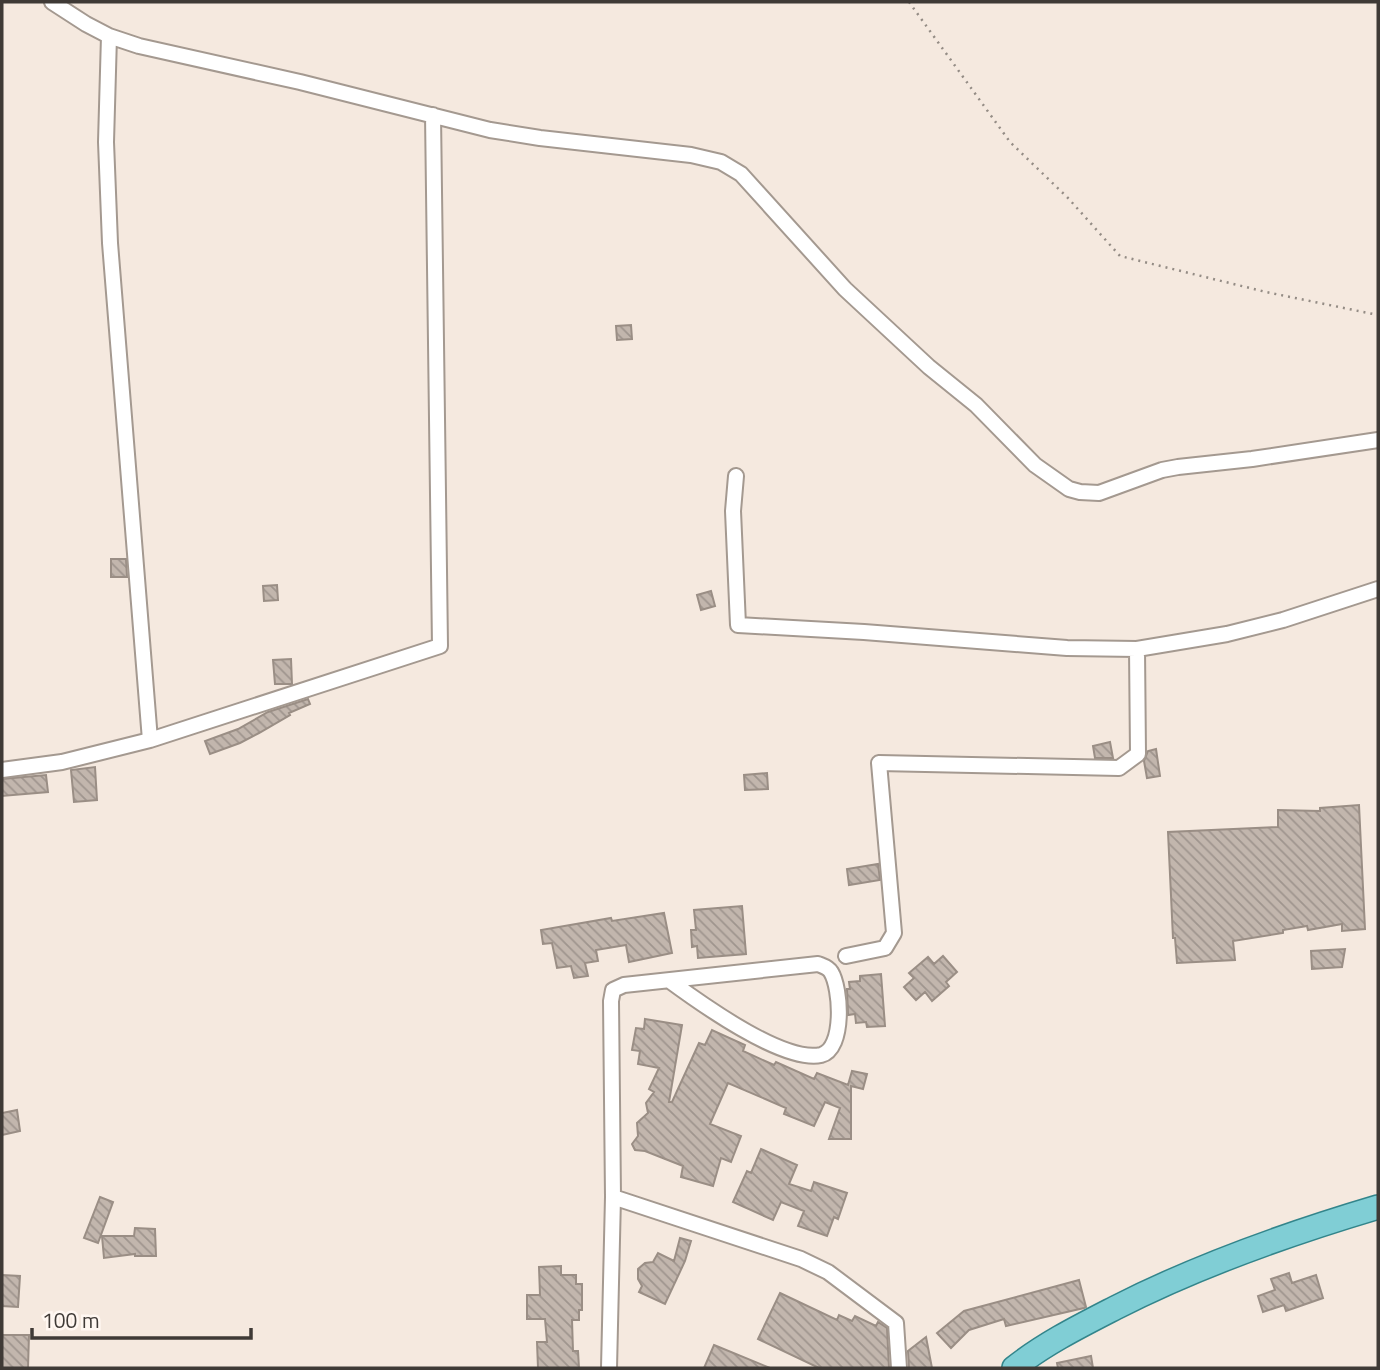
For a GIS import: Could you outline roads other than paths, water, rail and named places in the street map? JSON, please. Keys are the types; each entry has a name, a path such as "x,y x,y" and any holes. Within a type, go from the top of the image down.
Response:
{"main road":[{"path":"1014,1368 1082,1325 1165,1283 1305,1229 1378,1207"}],"street":[{"path":"52,2 109,36 139,46 491,130 691,155 731,167 750,183 845,289 929,367 976,405 1035,465 1069,489 1099,493 1162,470 1378,440"},
{"path":"109,36 106,142 110,243 150,740"},
{"path":"2,770 62,762 150,740 440,646 433,115"},
{"path":"736,476 733,510 738,625 1068,648 1137,649 1250,628 1378,589"},
{"path":"845,956 885,948 894,933 879,763 1119,768 1138,754 1137,649"},
{"path":"609,1368 613,1197 612,990 620,986 810,964 826,967 832,973 835,983 837,1039 827,1053 818,1055 787,1050 724,1020 670,981"},
{"path":"613,1197 771,1248 828,1272 896,1323 899,1368"}]}
